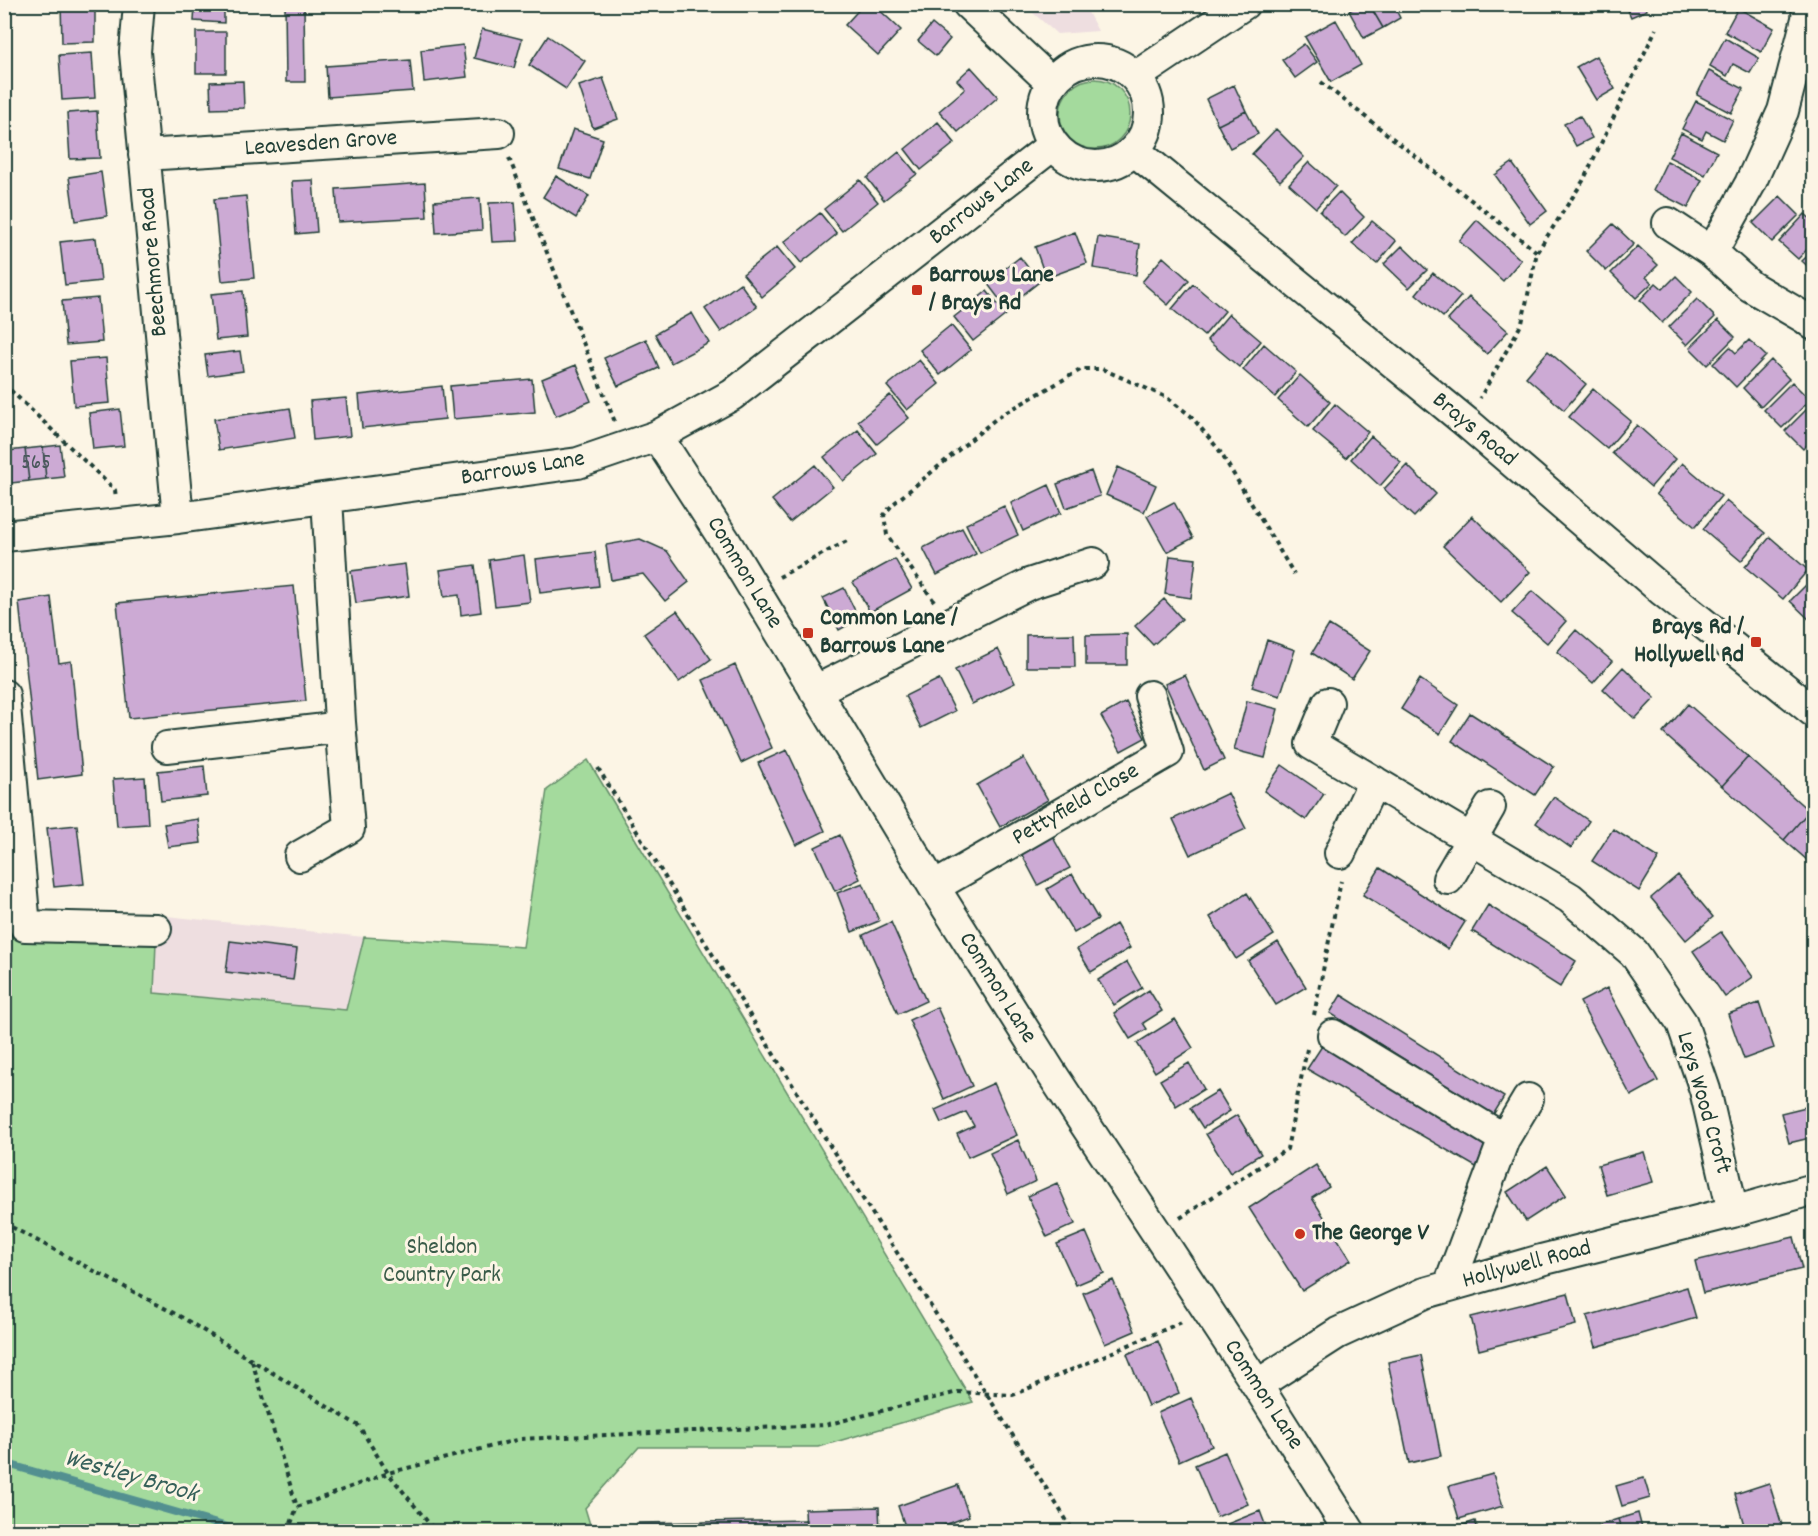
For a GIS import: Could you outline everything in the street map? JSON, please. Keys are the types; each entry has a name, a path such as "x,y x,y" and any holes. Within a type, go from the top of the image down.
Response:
{"street":[{"name":"Beechmore Road","path":"139,4 135,51 178,518"},
{"path":"968,4 1051,82"},
{"path":"1135,76 1244,4"},
{"path":"1712,252 1750,184 1783,111 1810,16"},
{"path":"1092,59 1108,60 1123,66 1135,76 1148,101 1147,128 1142,140 1121,160 1107,165 1092,166 1077,163 1064,156 1053,145 1045,130 1042,114 1044,97 1051,82 1063,70 1076,62 1092,59"},
{"name":"Leavesden Grove","path":"144,155 499,133"},
{"name":"Barrows Lane","path":"4,536 178,518 578,463 657,436 732,395 821,328 1053,145"},
{"name":"Brays Road","path":"1133,151 1466,422 1663,591 1814,712"},
{"path":"1668,224 1712,252 1750,286 1814,325"},
{"name":"Common Lane","path":"657,436 725,541 934,886 1050,1071 1257,1384 1350,1532"},
{"path":"300,856 349,828 340,722 327,498"},
{"path":"815,691 1029,584 1093,563"},
{"path":"4,695 25,926 156,929"},
{"name":"Pettyfield Close","path":"934,886 1168,752 1150,696"},
{"name":"Leys Wood Croft","path":"1328,703 1311,744 1570,898 1634,953 1682,1023 1705,1090 1732,1212"},
{"path":"167,747 334,728 340,722"},
{"path":"1340,853 1374,781"},
{"path":"1448,879 1490,807"},
{"path":"1318,1034 1504,1139"},
{"path":"1449,1286 1504,1139 1528,1099"},
{"name":"Hollywell Road","path":"1257,1384 1338,1333 1425,1293 1541,1260 1814,1189"}],"path":[{"path":"1466,422 1522,323 1537,252 1583,181 1656,29"},
{"path":"1321,81 1537,252"},
{"path":"499,133 625,447"},
{"path":"950,623 887,535 884,514 892,504 998,417 1082,369 1102,369 1166,397 1191,416 1219,450 1293,574"},
{"path":"4,384 115,490 121,524"},
{"path":"755,590 847,541"},
{"path":"598,768 985,1394 1074,1532"},
{"path":"1158,1232 1287,1149 1318,1034 1341,884 1340,853"},
{"path":"4,1223 183,1318 359,1426 388,1473 435,1532"},
{"path":"297,1507 388,1473 520,1439 825,1425 958,1392 1012,1395 1208,1311"},
{"path":"252,1360 297,1507 289,1530"}],"shaded area":[{"path":"1024,5 1084,5 1098,31 1057,34"},
{"path":"157,915 364,937 346,1010 154,993"}],"green space":[{"path":"1095,79 1108,82 1120,89 1127,101 1130,114 1127,127 1120,139 1108,146 1095,149 1082,146 1070,139 1063,127 1060,114 1063,101 1070,89 1082,82"},
{"name":"Sheldon Country Park","path":"588,760 973,1402 818,1447 639,1447 585,1508 592,1531 5,1531 4,884 8,935 156,942 154,993 346,1010 364,937 523,947 547,790"}],"building":[{"path":"61,4 95,4 95,42 62,43"},
{"path":"195,4 224,4 224,23 194,21"},
{"path":"285,4 304,4 305,82 286,82"},
{"path":"864,4 873,4 901,30 878,55 845,25"},
{"path":"1360,4 1369,4 1383,28 1364,38 1349,11"},
{"path":"1369,4 1393,4 1400,18 1383,28"},
{"path":"1625,4 1645,4 1647,10 1631,17"},
{"path":"1738,8 1774,28 1761,52 1725,32"},
{"path":"1336,20 1361,65 1331,82 1305,37"},
{"path":"932,24 950,39 936,56 918,41"},
{"path":"482,29 522,39 514,68 474,58"},
{"path":"196,32 226,32 226,73 196,73"},
{"path":"548,36 585,61 566,89 529,65"},
{"path":"1725,38 1759,58 1750,73 1733,64 1727,76 1710,66"},
{"path":"1304,44 1317,62 1295,78 1282,60"},
{"path":"463,45 467,77 424,82 421,50"},
{"path":"92,53 95,98 62,100 59,55"},
{"path":"1596,56 1615,89 1596,100 1576,67"},
{"path":"410,60 413,91 328,97 326,66"},
{"path":"971,67 998,97 958,132 939,111 965,89 957,80"},
{"path":"1709,71 1744,89 1731,113 1697,95"},
{"path":"603,78 618,119 593,128 579,86"},
{"path":"243,81 244,108 211,109 210,82"},
{"path":"1234,85 1246,111 1218,125 1206,99"},
{"path":"1696,101 1733,120 1723,140 1706,131 1702,139 1682,129"},
{"path":"97,111 100,158 70,159 67,113"},
{"path":"1246,111 1258,134 1230,148 1218,125"},
{"path":"1580,116 1592,138 1576,146 1564,124"},
{"path":"938,122 955,143 921,170 905,149"},
{"path":"573,129 603,139 590,179 559,169"},
{"path":"1276,129 1304,157 1280,181 1252,154"},
{"path":"1681,133 1717,152 1705,175 1669,157"},
{"path":"899,152 917,174 884,200 867,178"},
{"path":"1667,161 1702,180 1688,208 1653,190"},
{"path":"1309,162 1336,186 1316,208 1289,184"},
{"path":"1512,163 1547,211 1530,224 1495,175"},
{"path":"101,172 107,216 75,221 69,177"},
{"path":"556,176 589,196 576,218 543,197"},
{"path":"313,180 317,232 296,234 292,181"},
{"path":"860,180 878,202 842,231 824,209"},
{"path":"425,183 427,217 338,222 336,189"},
{"path":"1339,192 1364,217 1345,237 1320,212"},
{"path":"246,196 254,278 222,281 214,199"},
{"path":"1780,196 1799,215 1772,242 1753,223"},
{"path":"480,198 482,230 436,233 434,201"},
{"path":"515,202 518,241 492,242 489,203"},
{"path":"820,213 837,234 801,263 784,242"},
{"path":"1805,214 1814,222 1814,242 1798,259 1779,242"},
{"path":"1477,220 1521,260 1503,281 1459,241"},
{"path":"1372,221 1396,241 1377,264 1352,244"},
{"path":"1613,224 1634,244 1606,271 1586,251"},
{"path":"1075,232 1087,263 1046,278 1035,247"},
{"path":"1098,237 1140,244 1136,275 1093,268"},
{"path":"96,238 101,281 65,285 60,242"},
{"path":"1402,246 1427,270 1409,288 1384,264"},
{"path":"1638,246 1658,265 1646,277 1652,283 1636,298 1611,273"},
{"path":"777,247 795,269 762,297 743,274"},
{"path":"1814,250 1814,272 1802,261"},
{"path":"1020,257 1039,282 1006,308 987,283"},
{"path":"1163,257 1189,280 1168,305 1142,282"},
{"path":"1433,273 1461,296 1443,317 1416,294"},
{"path":"1676,276 1692,292 1662,323 1640,300 1656,283 1663,289"},
{"path":"740,283 757,307 721,332 705,309"},
{"path":"1193,284 1225,311 1204,336 1172,309"},
{"path":"243,291 247,337 216,340 211,294"},
{"path":"987,291 1006,315 973,341 954,317"},
{"path":"1469,297 1508,331 1487,354 1448,320"},
{"path":"98,298 102,342 66,345 62,301"},
{"path":"1697,299 1715,317 1687,345 1669,327"},
{"path":"692,313 709,343 671,363 655,334"},
{"path":"1229,314 1261,341 1239,367 1207,340"},
{"path":"1718,320 1735,337 1707,365 1690,348"},
{"path":"951,325 971,350 940,375 920,350"},
{"path":"646,339 659,368 618,386 604,358"},
{"path":"1749,340 1766,356 1736,387 1713,364 1730,347 1736,353"},
{"path":"1264,344 1296,372 1275,397 1243,370"},
{"path":"240,351 243,371 208,376 205,355"},
{"path":"1548,351 1586,384 1564,410 1526,377"},
{"path":"106,358 110,403 74,406 70,361"},
{"path":"919,360 939,384 907,410 887,386"},
{"path":"1771,360 1789,379 1761,407 1743,388"},
{"path":"576,365 591,401 556,416 542,379"},
{"path":"1300,375 1330,402 1308,427 1278,400"},
{"path":"532,379 535,412 453,419 450,386"},
{"path":"1792,382 1810,400 1782,428 1764,410"},
{"path":"442,386 445,419 362,428 359,395"},
{"path":"1593,389 1631,421 1607,449 1569,417"},
{"path":"890,395 909,418 877,444 858,421"},
{"path":"346,398 350,436 313,440 310,401"},
{"path":"1813,403 1814,438 1803,449 1785,431"},
{"path":"1335,404 1368,432 1346,458 1313,431"},
{"path":"290,408 295,438 219,450 214,419"},
{"path":"120,409 124,446 93,449 89,413"},
{"path":"1637,425 1675,459 1651,487 1612,453"},
{"path":"858,430 877,454 843,481 824,457"},
{"path":"1371,436 1401,462 1380,486 1351,459"},
{"path":"60,445 64,477 46,479 43,447"},
{"path":"43,447 46,479 29,481 25,449"},
{"path":"25,449 29,481 11,483 8,451"},
{"path":"4,451 8,451 11,483 4,484"},
{"path":"1682,463 1721,496 1695,527 1656,494"},
{"path":"815,465 833,487 790,522 772,500"},
{"path":"1407,465 1436,494 1414,517 1384,489"},
{"path":"1118,467 1156,485 1144,512 1106,495"},
{"path":"1091,471 1100,496 1066,508 1057,484"},
{"path":"1049,485 1061,513 1023,531 1011,503"},
{"path":"1726,501 1765,533 1741,561 1703,529"},
{"path":"1174,502 1193,538 1167,552 1147,516"},
{"path":"1004,506 1018,535 980,553 966,524"},
{"path":"1472,516 1530,572 1501,602 1443,546"},
{"path":"962,528 976,554 937,575 923,548"},
{"path":"1770,537 1808,570 1783,599 1745,567"},
{"path":"640,539 667,551 689,582 665,601 643,574 611,580 606,545"},
{"path":"595,552 599,586 540,593 536,559"},
{"path":"524,555 530,602 495,606 489,560"},
{"path":"1170,556 1196,559 1191,598 1165,594"},
{"path":"895,559 912,589 870,612 853,582"},
{"path":"405,564 409,596 356,603 351,571"},
{"path":"475,565 481,612 461,615 459,595 444,597 440,570"},
{"path":"1814,577 1814,624 1790,601"},
{"path":"294,586 306,701 129,718 117,603"},
{"path":"844,588 859,619 839,630 823,598"},
{"path":"1532,591 1566,621 1547,643 1512,613"},
{"path":"51,597 59,663 71,661 82,774 38,780 19,602"},
{"path":"1164,599 1182,619 1153,645 1135,626"},
{"path":"677,611 711,659 679,682 644,634"},
{"path":"1329,625 1370,651 1352,679 1312,653"},
{"path":"1576,630 1612,661 1593,683 1557,652"},
{"path":"1074,634 1075,667 1026,667 1026,635"},
{"path":"1127,634 1127,665 1086,665 1086,635"},
{"path":"1267,640 1295,650 1280,696 1252,687"},
{"path":"998,649 1015,683 972,704 955,670"},
{"path":"735,665 772,748 741,763 703,680"},
{"path":"1623,667 1655,698 1635,719 1603,689"},
{"path":"1185,675 1224,760 1204,770 1165,684"},
{"path":"939,679 955,711 921,728 905,696"},
{"path":"1420,679 1458,705 1440,734 1401,709"},
{"path":"1247,701 1278,709 1265,758 1234,750"},
{"path":"1126,702 1145,738 1121,751 1101,716"},
{"path":"1688,704 1748,757 1722,786 1663,733"},
{"path":"1470,713 1554,767 1535,795 1452,741"},
{"path":"787,750 825,831 796,845 758,763"},
{"path":"1748,757 1809,811 1784,840 1722,786"},
{"path":"1024,758 1048,800 1000,827 977,785"},
{"path":"1282,765 1324,794 1306,820 1264,791"},
{"path":"204,766 207,796 161,801 158,771"},
{"path":"145,777 148,824 117,826 113,779"},
{"path":"1228,793 1246,829 1190,855 1173,819"},
{"path":"1554,797 1589,821 1571,848 1536,823"},
{"path":"1809,811 1814,815 1814,866 1784,840"},
{"path":"198,819 201,843 168,847 164,824"},
{"path":"77,825 84,884 54,887 47,828"},
{"path":"1613,829 1659,858 1639,891 1592,861"},
{"path":"1051,834 1070,868 1038,885 1020,851"},
{"path":"840,835 860,879 835,891 815,847"},
{"path":"1380,868 1465,922 1448,949 1363,895"},
{"path":"1072,874 1098,919 1074,933 1047,889"},
{"path":"1678,875 1713,917 1686,940 1651,898"},
{"path":"863,883 879,921 852,932 837,893"},
{"path":"1247,893 1274,935 1236,959 1210,917"},
{"path":"1488,905 1576,961 1560,987 1472,931"},
{"path":"891,922 926,1001 898,1014 863,935"},
{"path":"1116,924 1130,948 1091,972 1077,949"},
{"path":"1721,932 1753,977 1725,997 1693,951"},
{"path":"230,941 297,949 293,980 226,972"},
{"path":"1278,942 1306,987 1276,1005 1248,961"},
{"path":"1127,962 1142,988 1114,1005 1098,980"},
{"path":"1607,988 1658,1081 1631,1096 1580,1002"},
{"path":"1149,990 1162,1011 1143,1023 1147,1029 1130,1039 1114,1013"},
{"path":"1341,995 1504,1097 1493,1115 1330,1013"},
{"path":"1759,1003 1774,1048 1744,1059 1728,1014"},
{"path":"937,1007 972,1086 944,1099 909,1020"},
{"path":"1175,1019 1193,1048 1155,1072 1137,1043"},
{"path":"1322,1046 1490,1145 1476,1167 1307,1069"},
{"path":"1189,1063 1204,1089 1176,1106 1160,1080"},
{"path":"994,1083 1017,1135 968,1157 957,1134 974,1126 966,1112 941,1123 935,1110"},
{"path":"1218,1091 1230,1111 1203,1128 1190,1108"},
{"path":"1814,1105 1814,1137 1789,1143 1781,1113"},
{"path":"1237,1115 1261,1154 1230,1173 1206,1134"},
{"path":"1018,1140 1036,1181 1008,1194 990,1153"},
{"path":"1644,1152 1653,1182 1607,1195 1598,1165"},
{"name":"The George V","path":"1316,1165 1329,1187 1312,1198 1351,1260 1302,1291 1249,1208"},
{"path":"1547,1166 1566,1195 1526,1221 1507,1192"},
{"path":"1057,1183 1075,1224 1047,1237 1028,1196"},
{"path":"1086,1232 1104,1273 1076,1285 1057,1244"},
{"path":"1794,1237 1802,1269 1703,1293 1695,1261"},
{"path":"1113,1280 1135,1331 1105,1344 1083,1293"},
{"path":"1687,1287 1696,1318 1596,1347 1587,1316"},
{"path":"1568,1293 1576,1325 1479,1350 1471,1317"},
{"path":"1158,1341 1179,1393 1148,1406 1127,1354"},
{"path":"1421,1355 1441,1456 1409,1463 1388,1362"},
{"path":"1191,1398 1212,1446 1179,1461 1158,1413"},
{"path":"1225,1452 1248,1504 1217,1517 1195,1465"},
{"path":"1493,1474 1503,1506 1459,1519 1449,1486"},
{"path":"1644,1478 1650,1498 1622,1506 1616,1486"},
{"path":"1769,1483 1784,1532 1746,1532 1735,1494"},
{"path":"958,1485 969,1516 926,1532 907,1532 898,1506"},
{"path":"879,1507 880,1532 806,1532 805,1509"},
{"path":"1260,1511 1268,1532 1228,1532 1225,1525"},
{"path":"1638,1513 1643,1532 1622,1532 1618,1519"},
{"path":"1618,1519 1622,1532 1601,1532 1599,1525"},
{"path":"806,1520 806,1532 703,1532 703,1522"},
{"path":"1475,1521 1479,1532 1443,1532"},
{"path":"703,1522 703,1532 637,1532 637,1523"}],"waterway":[{"name":"Westley Brook","path":"4,1463 245,1532"}],"place":[{"name":"Barrows Lane / Brays Rd","path":"917,290"},
{"name":"Common Lane / Barrows Lane","path":"808,633"},
{"name":"Brays Rd / Hollywell Rd","path":"1756,642"},
{"name":"The George V","path":"1300,1234"}]}
